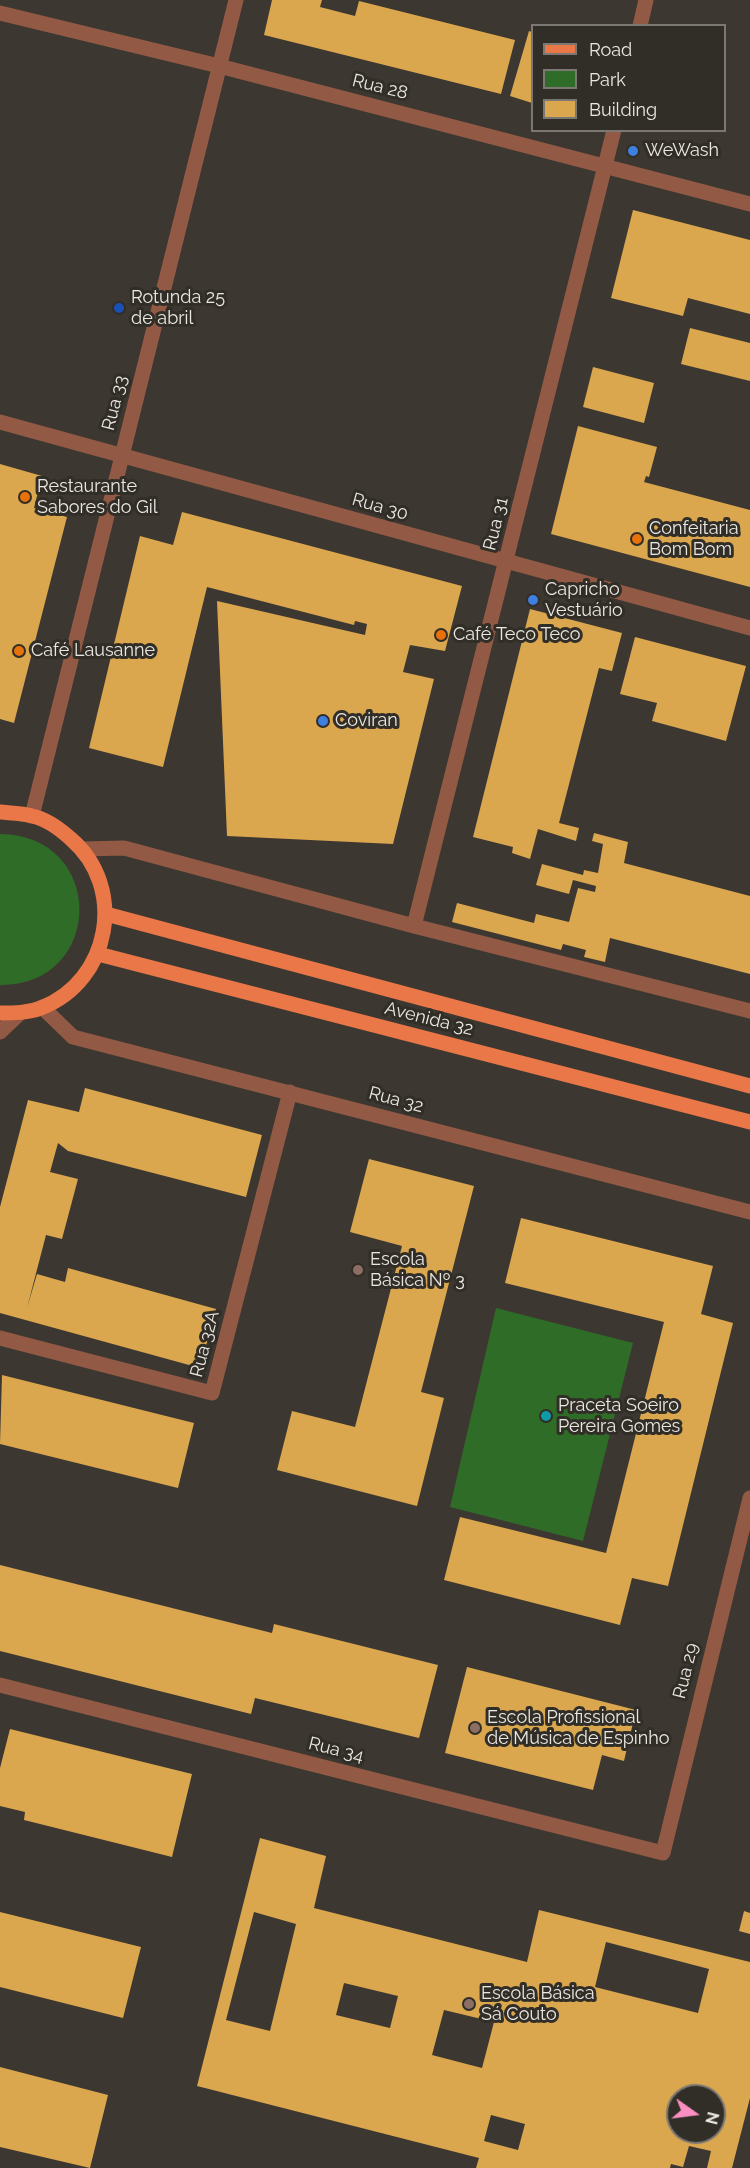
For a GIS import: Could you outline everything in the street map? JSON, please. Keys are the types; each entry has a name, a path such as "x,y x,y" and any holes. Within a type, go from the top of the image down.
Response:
{"main road":[{"path":"0,812 33,816 58,827 83,849 100,880 106,914 98,954 84,976 71,988 42,1007 20,1013 0,1013"},
{"name":"Avenida 32","path":"106,914 750,1086"},
{"name":"Avenida 32","path":"98,954 750,1122"}],"street":[{"name":"Rua 33","path":"33,816 236,0"},
{"path":"640,24 646,0"},
{"name":"Rua 28","path":"0,13 219,66 750,204"},
{"name":"Rua 31","path":"414,926 613,132"},
{"name":"Rua 30","path":"0,422 750,628"},
{"path":"83,849 124,848 414,926 750,1011"},
{"name":"Rua 32","path":"42,1007 74,1037 750,1212"},
{"path":"0,1032 20,1013"},
{"name":"Rua 32A","path":"0,1338 212,1393 290,1092"},
{"name":"Rua 29","path":"663,1853 750,1498"},
{"name":"Rua 34","path":"0,1684 663,1853"}],"green space":[{"path":"0,834 35,841 60,858 75,882 80,910 74,938 59,962 35,979 0,985"},
{"name":"Praceta Soeiro Pereira Gomes","path":"496,1308 633,1343 583,1541 450,1507"}],"building":[{"path":"272,0 322,0 320,7 355,16 359,1 515,40 501,94 264,35"},
{"path":"529,31 531,32 531,103 510,96"},
{"path":"633,210 750,240 750,314 688,298 683,316 611,298"},
{"path":"690,328 750,343 750,381 681,364"},
{"path":"593,367 654,383 644,423 583,407"},
{"path":"578,426 657,447 649,477 646,476 644,482 750,510 750,587 551,534"},
{"path":"0,464 42,476 34,508 67,517 14,723 0,719"},
{"path":"182,512 462,586 445,651 410,645 403,672 434,679 393,844 227,836 217,601 365,635 367,624 355,621 354,625 207,587 163,767 89,748 140,536 173,545"},
{"path":"530,609 622,633 612,671 599,668 559,823 579,828 576,841 538,829 530,859 512,853 513,847 473,837"},
{"path":"635,637 746,666 726,741 652,721 657,703 620,694"},
{"path":"594,833 628,842 624,863 750,896 750,974 610,938 605,962 584,957 586,950 563,944 561,950 452,922 457,903 534,923 536,914 569,922 578,888 595,892 596,886 573,880 569,894 536,885 542,864 583,875 584,870 598,873 603,844 592,841"},
{"path":"85,1088 262,1135 246,1197 68,1151 58,1143 50,1172 78,1179 62,1239 46,1235 27,1308 37,1274 65,1282 68,1268 216,1309 200,1368 0,1313 0,1207 28,1100 79,1112"},
{"path":"369,1159 474,1186 421,1392 444,1398 417,1506 277,1470 292,1411 355,1427 402,1246 350,1232"},
{"path":"521,1218 713,1266 701,1314 733,1323 668,1586 632,1578 620,1625 444,1580 460,1517 606,1553 664,1322 505,1283"},
{"path":"2,1375 194,1423 178,1488 0,1444"},
{"path":"0,1565 272,1633 274,1624 438,1665 419,1738 255,1698 251,1714 0,1651"},
{"path":"467,1667 636,1710 624,1761 602,1755 593,1790 445,1753"},
{"path":"10,1729 192,1774 172,1857 24,1820 25,1812 0,1806 0,1768"},
{"path":"260,1838 326,1856 314,1908 527,1962 539,1910 750,1962 750,2098 732,2168 707,2168 711,2151 689,2146 683,2167 671,2164 670,2168 476,2168 479,2158 197,2086","holes":["254,1912 296,1924 270,2031 226,2020","606,1942 709,1969 698,2013 595,1987","344,1983 398,1996 390,2028 336,2015","444,2010 494,2022 482,2068 432,2055","491,2115 525,2124 518,2150 484,2141"]},
{"path":"744,1911 750,1913 750,1934 739,1931"},
{"path":"0,1912 141,1947 123,2018 0,1987"},
{"path":"0,2067 108,2095 90,2168 0,2147"}],"place":[{"name":"WeWash","path":"633,151"},
{"name":"Rotunda 25 de abril","path":"119,308"},
{"name":"Restaurante Sabores do Gil","path":"25,497"},
{"name":"Confeitaria Bom Bom","path":"637,539"},
{"name":"Capricho Vestuário","path":"533,600"},
{"name":"Café Teco Teco","path":"441,635"},
{"name":"Café Lausanne","path":"19,651"},
{"name":"Coviran","path":"323,721"},
{"name":"Escola Básica Nº 3","path":"358,1270"},
{"name":"Praceta Soeiro Pereira Gomes","path":"546,1416"},
{"name":"Escola Profissional de Música de Espinho","path":"475,1728"},
{"name":"Escola Básica Sá Couto","path":"469,2004"}]}
